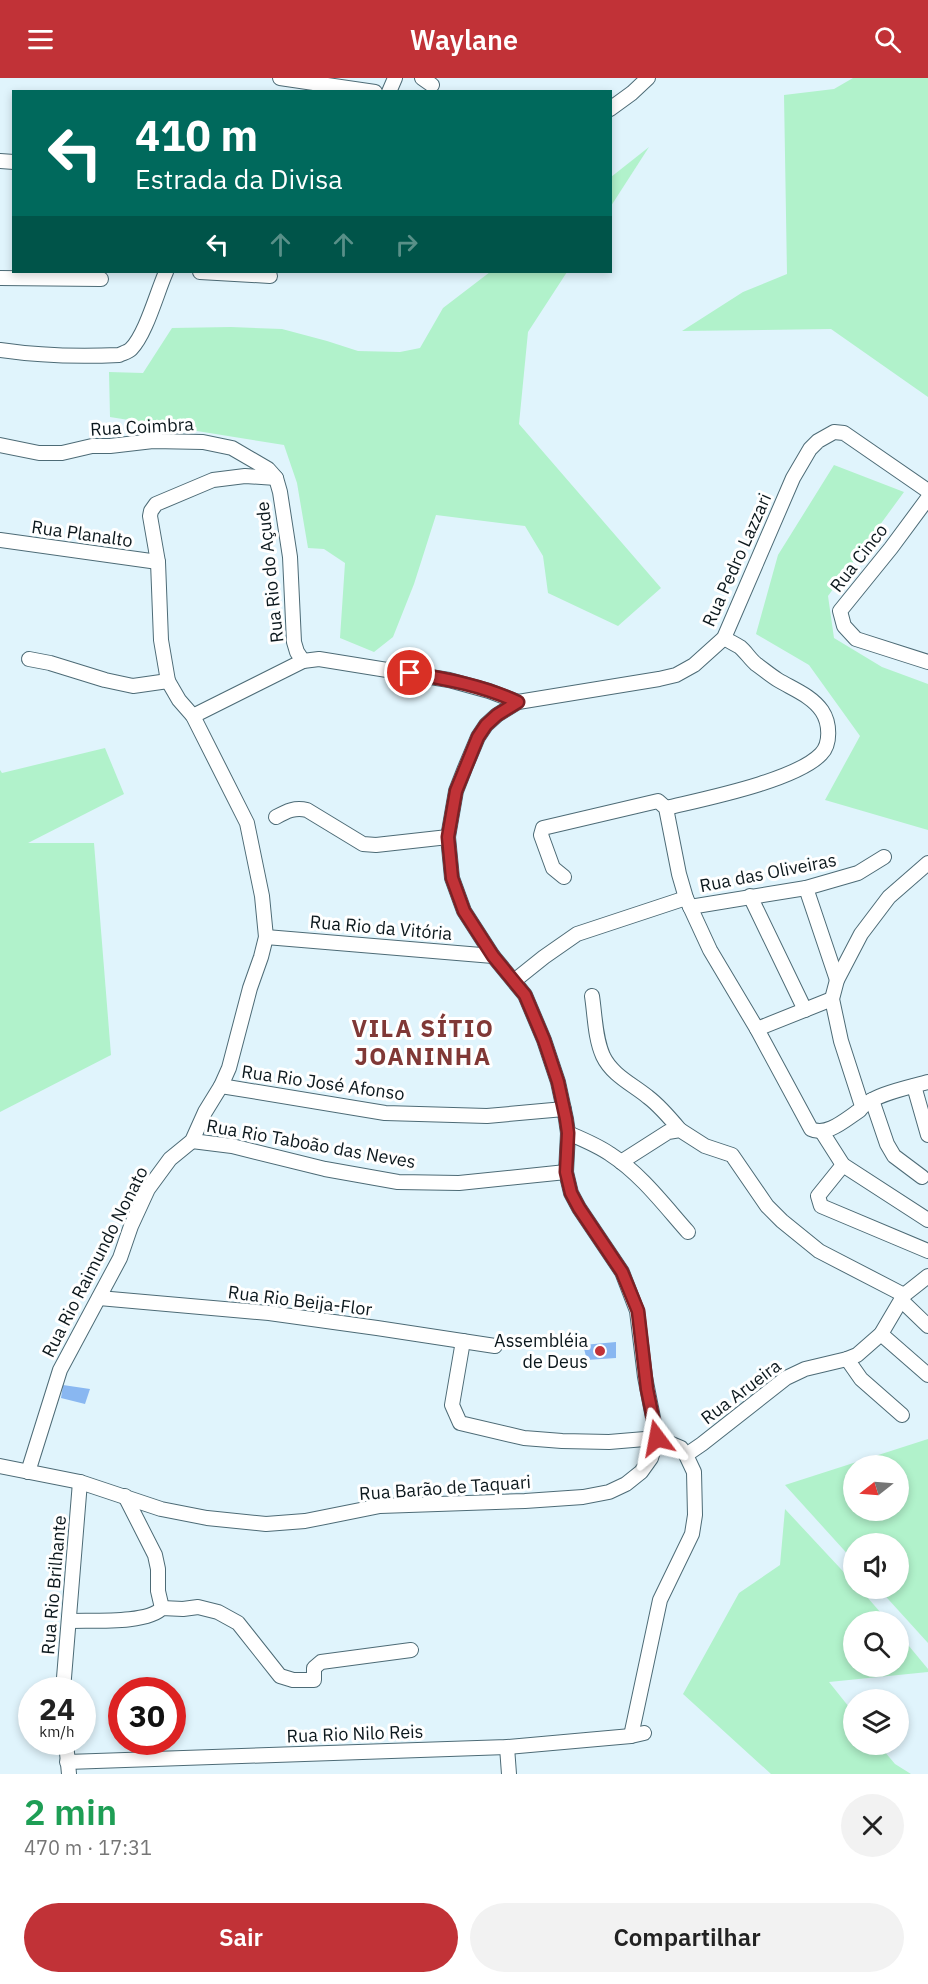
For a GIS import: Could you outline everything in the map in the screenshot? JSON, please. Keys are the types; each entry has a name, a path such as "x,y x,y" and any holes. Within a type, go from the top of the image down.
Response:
{"street":[{"path":"280,78 361,90"},
{"path":"612,108 648,78"},
{"path":"0,350 78,357 119,355 129,350 142,331 166,273"},
{"path":"218,273 270,276"},
{"path":"0,278 101,279"},
{"name":"Rua Pedro Lazzari","path":"518,702 659,680 676,675 694,665 724,638 793,478 810,449 827,435 834,432 844,433 928,491"},
{"name":"Rua Coimbra","path":"0,445 39,453 62,453 92,446 153,441 202,442 232,448 268,468 276,478"},
{"name":"Rua Rio Raimundo Nonato","path":"28,1472 60,1370 120,1258 131,1226 148,1189 170,1159 192,1141 205,1112 221,1086 229,1068 266,937 262,896 247,823 193,716 179,700 168,681 161,640 158,562 151,511 156,504 213,480 245,476 276,478"},
{"name":"Rua Rio do Açude","path":"276,478 290,557 294,642 303,661"},
{"name":"Rua Cinco","path":"928,498 840,611 844,626 856,639 928,662"},
{"name":"Rua Planalto","path":"0,540 158,562"},
{"path":"666,808 751,787 790,773 822,754 828,740 828,726 823,712 814,701 752,661 741,648 724,638"},
{"path":"29,659 133,686 168,681"},
{"path":"193,716 303,661 319,659 449,680 497,693 518,702"},
{"path":"518,702 486,725 478,737 456,791 448,837 452,878 464,911 493,956 525,995 535,1018 558,1082 564,1109 568,1133 566,1172 571,1193 622,1272 638,1311 646,1385 657,1438"},
{"path":"564,877 554,868 541,835 543,828 658,801 666,808 679,874 688,902 710,950 757,1029 811,1129 828,1131 867,1103 928,1082"},
{"path":"276,817 290,810 299,808 307,810 363,844 376,845 448,837"},
{"name":"Rua das Oliveiras","path":"514,981 577,934 688,902 806,888 858,873 884,857"},
{"path":"922,1177 894,1156 887,1144 841,1041 832,999 837,980 861,934 889,897 928,863"},
{"path":"806,888 837,980"},
{"path":"750,896 806,1010"},
{"name":"Rua Rio da Vitória","path":"266,937 493,956"},
{"path":"592,996 598,1040 603,1057 625,1082 647,1096 680,1130 705,1146 732,1155 767,1206 782,1221 819,1251 902,1297 928,1326"},
{"path":"757,1029 832,999"},
{"name":"Rua Rio José Afonso","path":"221,1086 385,1113 487,1116 564,1109"},
{"path":"914,1086 928,1135"},
{"path":"621,1162 668,1132 680,1130"},
{"path":"822,1132 843,1165 928,1220"},
{"path":"568,1133 592,1143 621,1162 652,1191 688,1232"},
{"name":"Rua Rio Taboão das Neves","path":"192,1141 232,1146 325,1169 398,1182 459,1184 566,1172"},
{"path":"843,1165 818,1196 821,1206 928,1251"},
{"name":"Rua Arueira","path":"686,1455 786,1378 805,1369 857,1355 881,1334 902,1297 928,1276"},
{"name":"Rua Rio Beija-Flor","path":"99,1298 268,1313 495,1347"},
{"path":"881,1334 928,1375"},
{"path":"463,1341 452,1405 460,1423 524,1438 562,1441 609,1443 657,1438 681,1448 686,1455"},
{"path":"847,1359 857,1375 902,1415"},
{"name":"Rua Barão de Taquari","path":"0,1466 80,1482 162,1509 207,1518 266,1524 305,1521 380,1506 583,1497 626,1484 641,1472 651,1458 657,1438"},
{"name":"Rua Rio Nilo Reis","path":"68,1768 507,1747 638,1734 660,1600 692,1534 695,1515 694,1472 686,1455"},
{"name":"Rua Rio Brilhante","path":"64,1677 80,1482"},
{"path":"125,1496 155,1555 162,1608"},
{"path":"69,1622 149,1617 162,1608 198,1607 218,1612 238,1623 280,1676 293,1680 314,1680 314,1668 321,1662 411,1650"},
{"path":"507,1747 509,1774"}],"green space":[{"path":"853,78 928,78 928,397 831,329 682,331 743,292 787,274 784,95 834,89"},
{"path":"649,147 612,204 612,176"},
{"path":"489,273 566,273 528,332 519,424 661,588 618,626 548,593 543,556 525,526 436,515 414,584 393,637 374,652 340,638 345,563 324,549 308,548 297,483 284,445 110,417 109,372 143,373 172,328 282,329 358,351 400,352 420,348 443,308"},
{"path":"834,465 904,492 828,596 834,638 882,667 928,684 928,830 825,800 860,736 809,665 756,634 778,555"},
{"path":"105,748 124,794 28,843 94,843 111,1055 0,1112 0,770 2,773"},
{"path":"928,1439 928,1643 909,1622 909,1611 899,1611 888,1599 909,1599 909,1533 843,1533 843,1549 785,1485 843,1466 843,1521 909,1521 909,1455 878,1455"},
{"path":"785,1509 843,1571 843,1599 869,1599 879,1611 843,1611 843,1677 878,1677 829,1682 843,1700 843,1755 887,1755 895,1764 911,1774 771,1774 683,1694 739,1593 780,1565"},
{"path":"909,1646 928,1669 928,1672 909,1674"}],"building":[{"name":"Assembléia de Deus","path":"616,1342 616,1358 587,1360 583,1345"},
{"path":"63,1385 90,1389 85,1404 61,1398"}],"place":[{"name":"Assembléia de Deus","path":"600,1351"}],"district":[{"name":"VILA SÍTIO JOANINHA","path":"423,1043"}],"route":[{"path":"410,673 449,680 518,702 486,725 478,737 456,791 448,837 452,878 464,911 493,956 525,995 544,1040 558,1082 566,1119 568,1133 566,1172 571,1193 622,1272 638,1311 647,1389 657,1438"}]}
